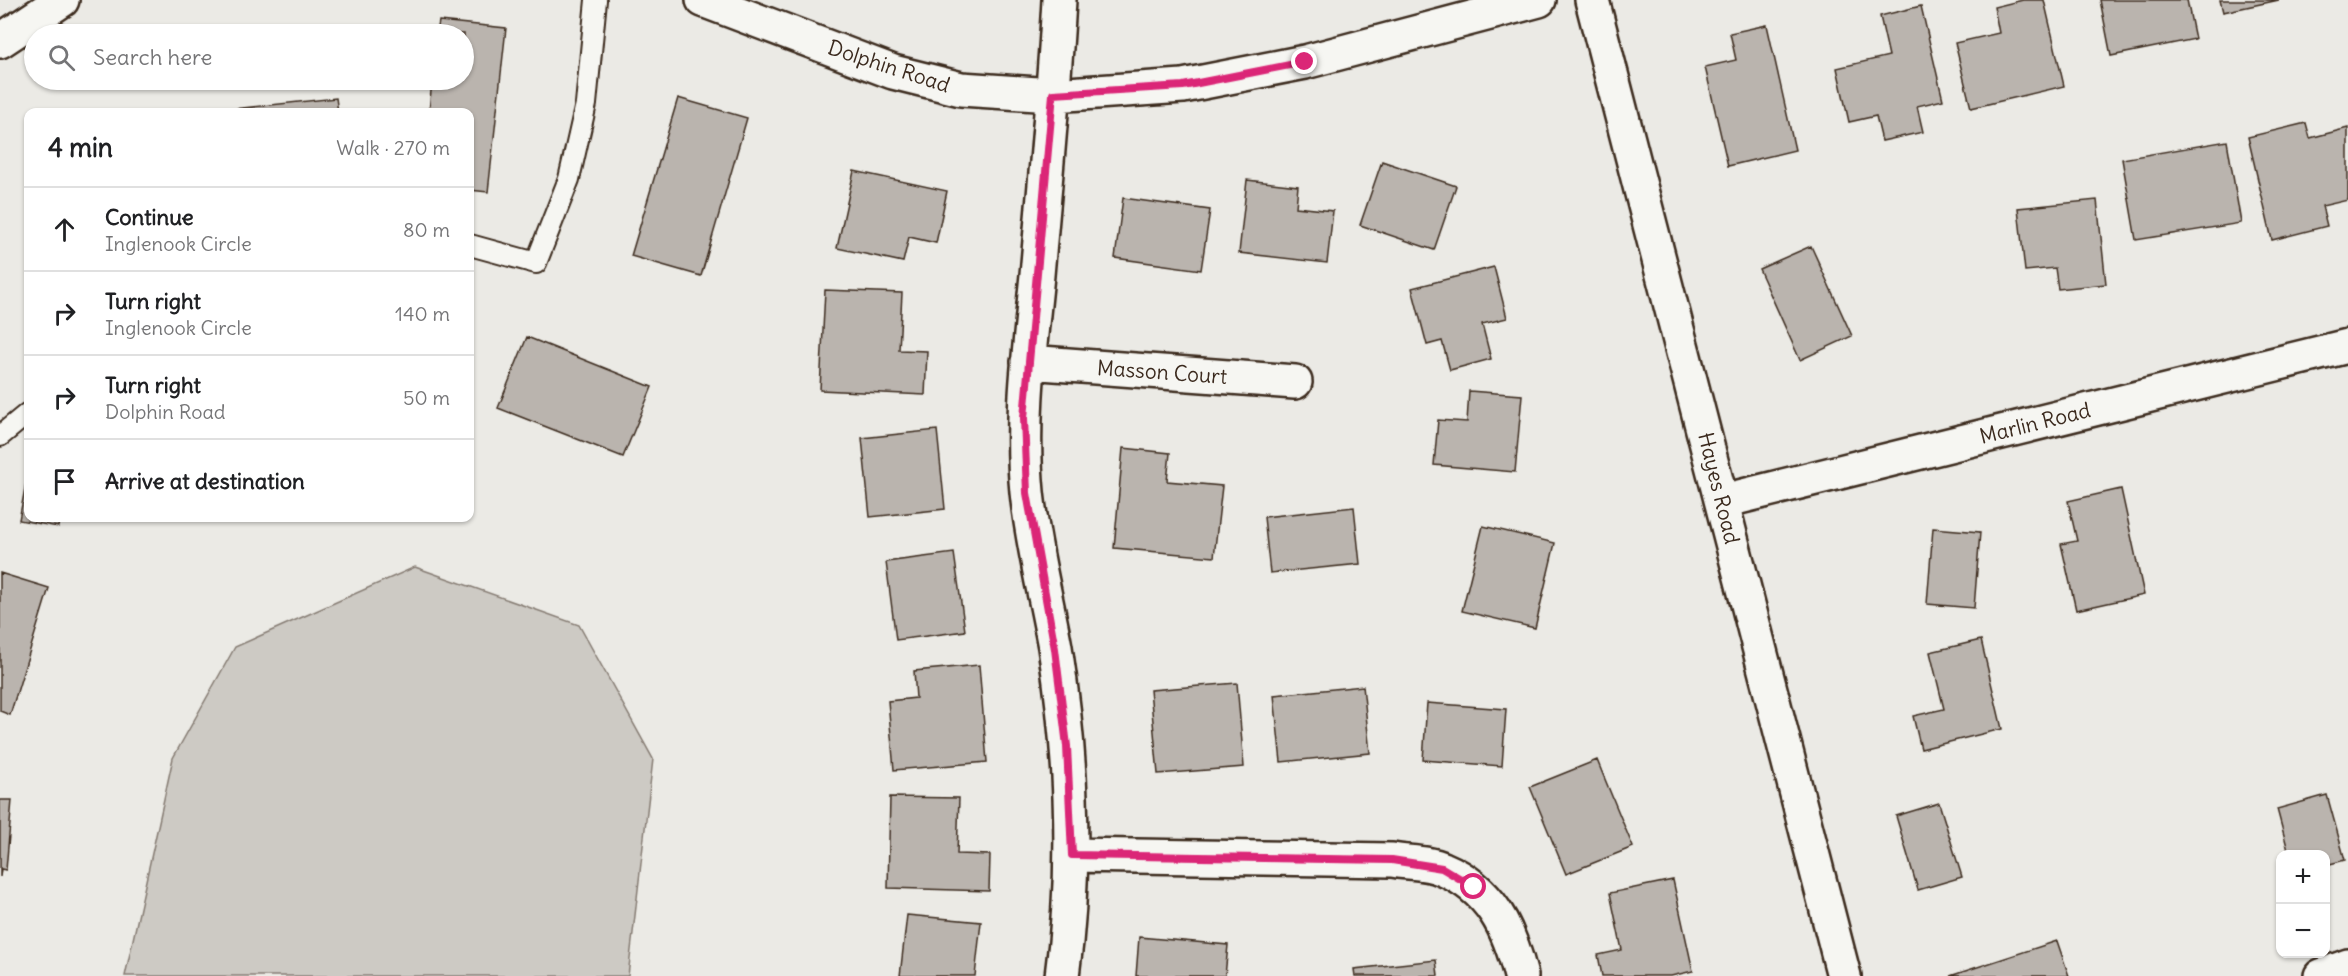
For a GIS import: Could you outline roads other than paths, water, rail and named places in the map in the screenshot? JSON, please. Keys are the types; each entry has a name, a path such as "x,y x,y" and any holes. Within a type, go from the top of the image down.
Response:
{"street":[{"path":"26,24 62,0"},
{"name":"Dolphin Road","path":"704,0 893,72 961,89 1053,94 1183,86 1305,62 1539,0"},
{"path":"1059,0 1053,94 1024,418 1027,493 1055,649 1067,746 1072,855 1067,939 1062,976"},
{"name":"Hayes Road","path":"1592,0 1844,976"},
{"path":"0,41 24,25"},
{"name":"Marlin Road","path":"1723,501 2348,346"},
{"name":"Masson Court","path":"1028,362 1295,382"},
{"path":"1072,855 1392,860 1442,868 1474,887 1495,908 1513,944 1521,976"},
{"path":"2321,976 2348,966"}],"lane":[{"path":"474,246 536,263 568,178 586,104 596,0"},
{"path":"0,436 24,416"}]}
